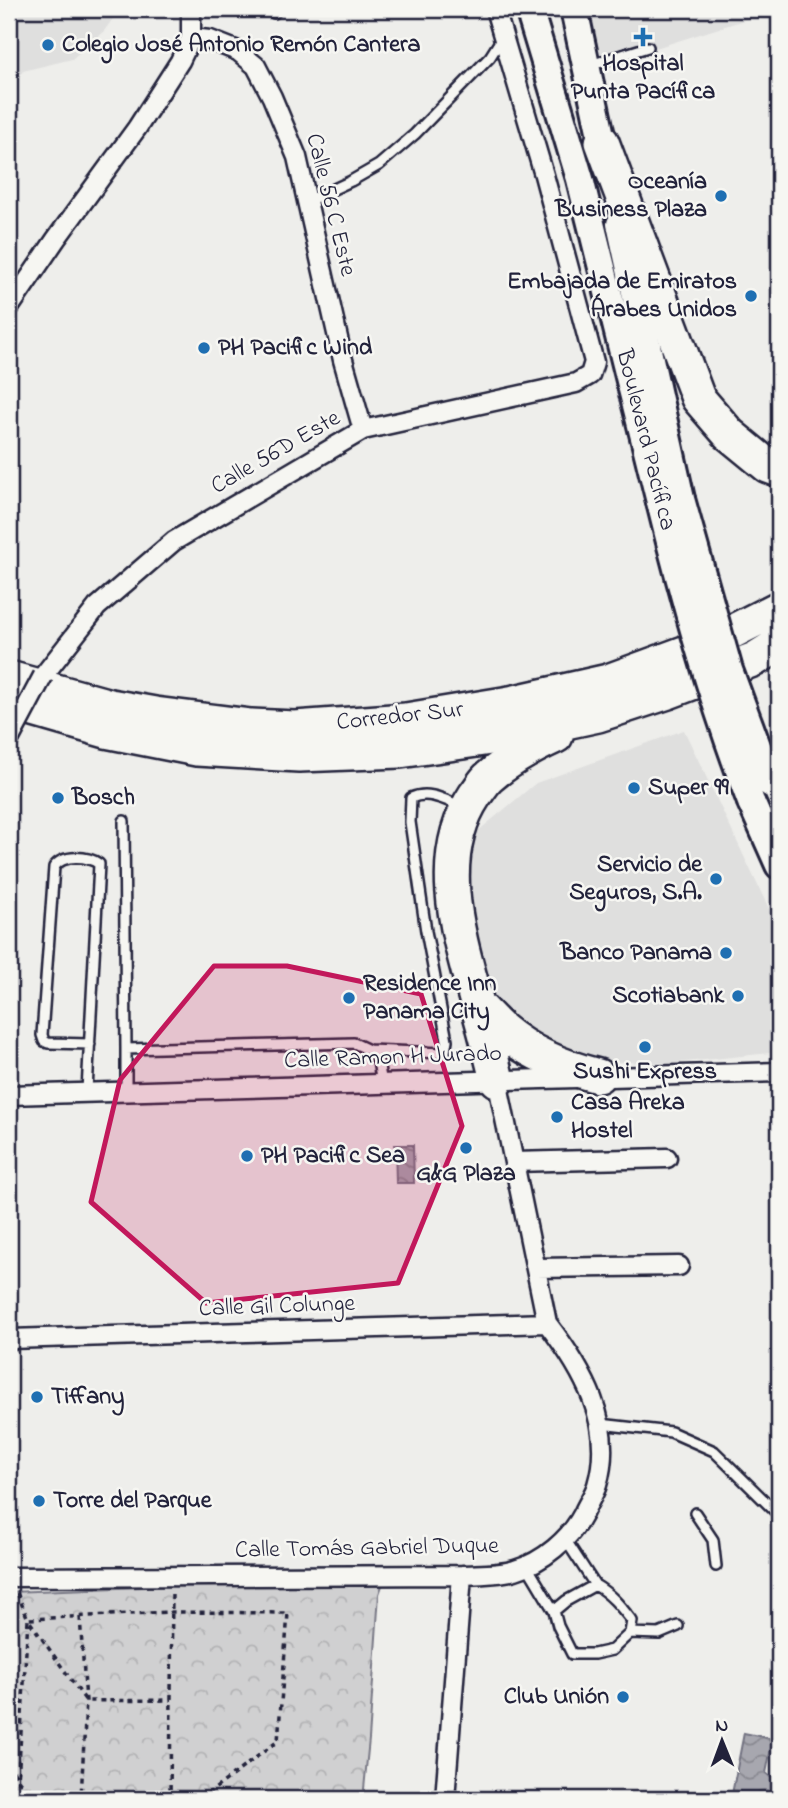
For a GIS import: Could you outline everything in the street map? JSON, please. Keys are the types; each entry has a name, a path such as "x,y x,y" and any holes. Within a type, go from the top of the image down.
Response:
{"highway":[{"path":"603,142 698,398 729,434 768,466 779,470"},
{"name":"Corredor Sur","path":"9,678 110,706 155,715 251,726 295,728 405,720 510,704 608,681 706,645 779,608"},
{"name":"Corredor Sur","path":"9,703 106,732 197,750 299,755 400,751 491,738 598,715 755,659 779,644"},
{"path":"497,1080 465,961 452,883 455,841 466,808 486,779 524,751 598,715"},
{"path":"478,1006 503,1031 531,1051 564,1067 598,1076"}],"street":[{"path":"9,308 137,128 180,61 191,38 191,9"},
{"path":"495,9 504,35"},
{"name":"Boulevard Pacífica","path":"529,9 580,178 671,501 729,670 775,792"},
{"path":"543,9 554,54 564,69 586,67"},
{"name":"Boulevard Pacífica","path":"574,9 603,142 671,501 686,605 732,754 779,865"},
{"name":"Calle 56D Este","path":"9,740 43,676 97,607 174,541 363,430 576,383 590,375 594,362 504,35"},
{"name":"Calle 56 C Este","path":"191,38 210,40 238,51 256,66 297,157 343,360 363,430"},
{"name":"Calle Ramon H Jurado","path":"9,1095 779,1072"},
{"name":"Calle Tomás Gabriel Duque","path":"9,1577 462,1575 513,1571 527,1566 565,1539 577,1524 597,1487 603,1454 600,1424 588,1386 569,1352 547,1324 497,1080"},
{"path":"514,1162 667,1158"},
{"path":"536,1268 679,1266"},
{"name":"Calle Gil Colunge","path":"9,1339 547,1324"},
{"path":"445,1799 462,1575"}],"lane":[{"path":"308,201 379,165 415,134 490,57 504,35"},
{"path":"586,67 648,47"},
{"path":"126,1049 354,1044 369,1050 443,1053 447,1049 447,1040 426,931 410,822 411,798 434,796 466,808"},
{"path":"124,821 126,1090"},
{"path":"87,1091 90,1044 99,864 88,859 63,859 54,867 42,1035 48,1043 90,1044"},
{"path":"369,1050 378,1062 382,1084"},
{"path":"600,1424 671,1432 715,1451 779,1515"},
{"path":"695,1513 713,1541 716,1566"},
{"path":"527,1566 554,1611 558,1626 572,1654 594,1654 612,1650 630,1633 632,1621 616,1601 595,1585 565,1539"},
{"path":"554,1611 595,1585"},
{"path":"630,1633 659,1634 678,1626"}],"path":[{"path":"9,1577 28,1619 86,1701"},
{"path":"28,1619 172,1612 288,1613 278,1741 201,1799"},
{"path":"170,1799 172,1612"},
{"path":"80,1617 86,1701 80,1799"},
{"path":"18,1780 28,1619"},
{"path":"86,1701 171,1700"},
{"path":"9,1762 18,1780 34,1799"}],"highlighted area":[{"path":"214,966 287,966 421,994 462,1126 398,1283 206,1303 91,1202 120,1080"}],"shaded area":[{"name":"Colegio José Antonio Remón Cantera","path":"9,9 120,9 104,31 72,59 23,71 9,94"},
{"name":"Hospital Punta Pacífica","path":"589,9 779,9 602,65"},
{"path":"684,730 779,930 779,1052 667,1064 602,1061 532,1042 499,1014 483,979 469,894 472,836 536,783"}],"green space":[{"path":"383,1583 379,1594 363,1799 13,1799 9,1792 9,1592"}],"water":[{"path":"395,1145 413,1145 414,1183 396,1183"},
{"path":"744,1733 773,1739 766,1773 779,1784 779,1793 774,1799 756,1799 732,1794"}],"place":[{"name":"Hospital Punta Pacífica","path":"643,37"},
{"name":"Colegio José Antonio Remón Cantera","path":"48,45"},
{"name":"Oceanía Business Plaza","path":"721,196"},
{"name":"Embajada de Emiratos Árabes Unidos","path":"751,296"},
{"name":"PH Pacific Wind","path":"204,348"},
{"name":"Super 99","path":"634,788"},
{"name":"Bosch","path":"58,798"},
{"name":"Servicio de Seguros, S.A.","path":"716,879"},
{"name":"Banco Panama","path":"726,953"},
{"name":"Scotiabank","path":"738,996"},
{"name":"Residence Inn Panama City","path":"349,998"},
{"name":"Sushi Express","path":"645,1047"},
{"name":"Casa Areka Hostel","path":"557,1117"},
{"name":"G&G Plaza","path":"466,1148"},
{"name":"PH Pacific Sea","path":"247,1156"},
{"name":"Tiffany","path":"37,1397"},
{"name":"Torre del Parque","path":"39,1501"},
{"name":"Club Unión","path":"623,1697"}]}
